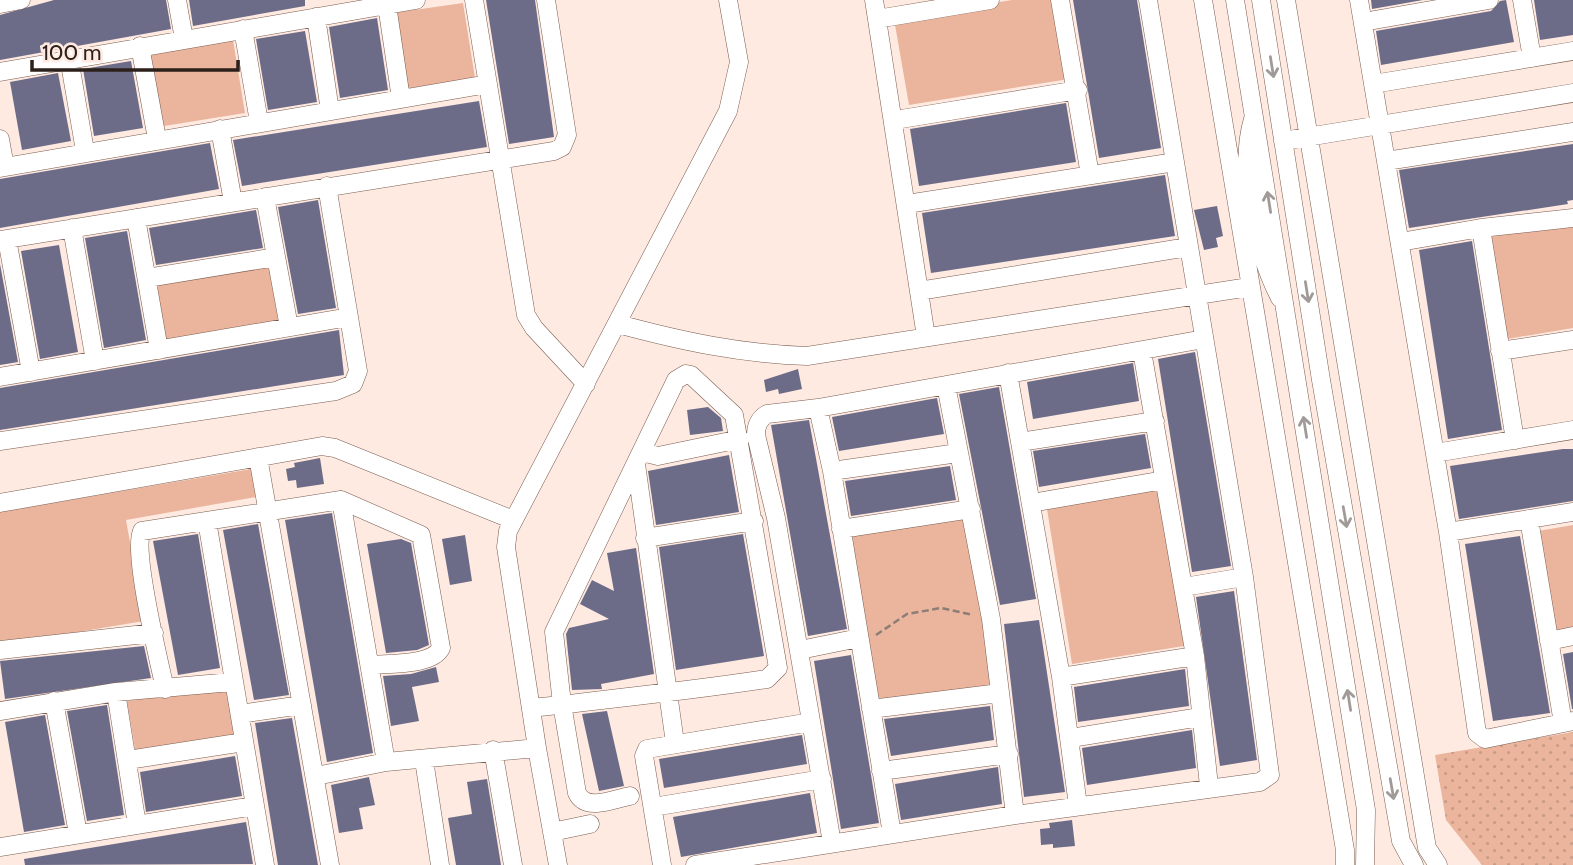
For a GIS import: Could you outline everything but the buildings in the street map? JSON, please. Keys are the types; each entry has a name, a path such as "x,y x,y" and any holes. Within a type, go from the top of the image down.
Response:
{"street":[{"path":"0,4 21,0"},
{"path":"177,0 184,39"},
{"path":"0,72 416,0"},
{"path":"474,0 498,160 526,315 534,328 586,384"},
{"path":"31,372 4,240 554,151 566,141 546,0"},
{"path":"558,865 506,547 513,520 618,324 733,98 739,62 728,0"},
{"path":"874,0 895,120 926,337"},
{"path":"877,19 990,0"},
{"path":"1060,0 1078,90 1090,175"},
{"path":"695,865 1209,786 1261,782 1267,779 1272,770 1244,578 1148,0"},
{"path":"1203,0 1335,787 1345,865"},
{"path":"1235,0 1366,810 1365,865"},
{"path":"1261,0 1321,380 1386,753 1402,841 1414,865"},
{"path":"1286,0 1427,848 1438,865"},
{"path":"1359,0 1448,532 1479,737 1485,739 1568,722 1549,641 1529,519"},
{"path":"1363,22 1431,5 1489,0"},
{"path":"1522,0 1531,58"},
{"path":"387,5 401,99"},
{"path":"317,17 330,111"},
{"path":"243,29 258,122"},
{"path":"140,46 157,139"},
{"path":"1373,84 1573,51"},
{"path":"69,58 85,151"},
{"path":"0,139 3,167 488,84"},
{"path":"895,120 1078,90"},
{"path":"1283,141 1573,93"},
{"path":"220,129 233,202"},
{"path":"1386,161 1573,132"},
{"path":"907,204 1175,162"},
{"path":"0,441 347,388 353,384 358,371 327,186"},
{"path":"265,197 289,327"},
{"path":"136,218 159,350"},
{"path":"1400,242 1481,228 1573,218"},
{"path":"72,228 95,361"},
{"path":"1481,228 1515,440"},
{"path":"919,291 1188,247"},
{"path":"147,278 276,257"},
{"path":"618,324 697,345 760,354 807,356 1250,287"},
{"path":"0,377 349,317"},
{"path":"832,843 800,650 756,428 767,414 818,408 1204,340"},
{"path":"1500,351 1573,340"},
{"path":"1142,351 1195,656 1209,786"},
{"path":"1008,373 1071,738 1078,806"},
{"path":"532,708 562,704 669,692 767,679 778,668 740,439 730,408 695,378 686,374 676,380 554,632 562,704 580,801 587,804 630,796"},
{"path":"946,385 991,619 1015,815"},
{"path":"818,408 832,471 892,834"},
{"path":"1020,442 1155,421"},
{"path":"1435,453 1573,430"},
{"path":"639,458 740,439"},
{"path":"0,503 322,446 335,448 513,520"},
{"path":"832,471 958,453"},
{"path":"258,457 330,865"},
{"path":"639,458 645,538 675,743"},
{"path":"1031,503 1164,480"},
{"path":"341,500 386,762"},
{"path":"165,689 140,534 149,528 341,500 421,535 430,571 440,648 438,653 426,659 370,665"},
{"path":"841,529 971,509"},
{"path":"1448,532 1573,512"},
{"path":"206,521 265,865"},
{"path":"645,538 754,521"},
{"path":"1184,587 1244,578"},
{"path":"0,650 154,633"},
{"path":"1549,641 1573,636"},
{"path":"800,650 859,638"},
{"path":"1061,677 1195,656"},
{"path":"0,710 116,692 232,682"},
{"path":"116,692 137,825"},
{"path":"871,709 1000,693"},
{"path":"54,701 78,834"},
{"path":"240,714 302,705"},
{"path":"1071,738 1200,717"},
{"path":"662,865 645,752 651,747 811,722"},
{"path":"128,760 244,742"},
{"path":"316,776 386,762 537,748"},
{"path":"1386,753 1412,748"},
{"path":"493,750 513,865"},
{"path":"881,771 1009,754"},
{"path":"425,760 440,865"},
{"path":"653,807 822,779"},
{"path":"1335,787 1366,810"},
{"path":"3,865 0,845 254,806"},
{"path":"552,832 590,824"}],"path":[{"path":"859,638 880,634 907,614 941,608 991,619"}],"shaded area":[{"path":"1012,0 1056,0 1069,79 909,105 894,19"},
{"path":"463,3 475,78 405,89 393,13"},
{"path":"233,40 245,113 158,127 146,54"},
{"path":"1573,223 1573,328 1507,339 1490,237"},
{"path":"269,267 279,325 162,343 153,285"},
{"path":"251,469 256,497 126,520 144,621 0,645 0,512"},
{"path":"1159,485 1184,646 1072,664 1046,503"},
{"path":"967,513 993,686 877,703 851,530"},
{"path":"1573,525 1573,629 1555,632 1538,531"},
{"path":"231,685 240,738 136,755 127,701"},
{"path":"1573,732 1573,865 1482,865 1446,820 1435,755"}]}
